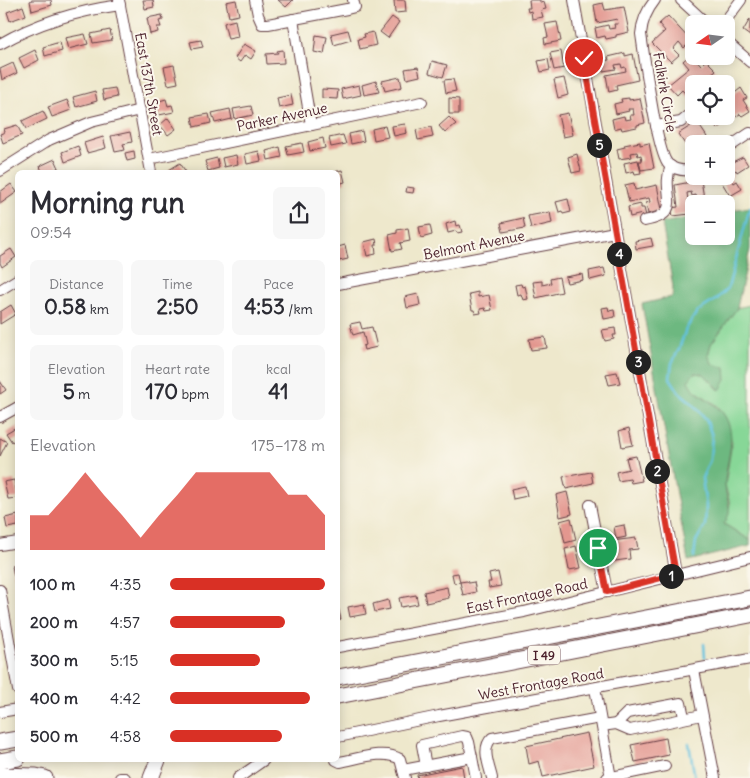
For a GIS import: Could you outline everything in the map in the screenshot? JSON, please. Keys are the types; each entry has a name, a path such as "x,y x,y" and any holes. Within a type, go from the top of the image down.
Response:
{"highway":[{"name":"I 49","path":"340,677 750,598"},
{"name":"I 49","path":"340,696 750,615"},
{"path":"0,742 15,740"},
{"path":"0,761 15,758"},
{"path":"150,778 157,762"},
{"path":"0,775 44,778"}],"street":[{"path":"255,0 262,24 293,19 354,3"},
{"path":"574,0 676,574"},
{"name":"Falkirk Circle","path":"655,0 646,13 642,23 641,34 660,146 668,164 671,166"},
{"path":"681,0 697,15"},
{"path":"730,15 741,0"},
{"path":"0,44 20,32 60,17 120,3"},
{"name":"East 137th Street","path":"120,3 151,170"},
{"path":"293,19 311,125"},
{"path":"735,49 750,62"},
{"name":"Parker Avenue","path":"149,159 422,102"},
{"path":"0,171 49,140 91,122 140,110"},
{"path":"656,126 681,122 685,119"},
{"path":"735,143 750,133"},
{"path":"644,220 665,215 669,207 667,175 671,166 685,171"},
{"name":"Belmont Avenue","path":"340,284 615,232"},
{"path":"0,290 15,281"},
{"path":"0,417 15,409"},
{"path":"590,505 607,592"},
{"path":"0,545 15,542"},
{"name":"East Frontage Road","path":"340,647 524,612 750,557"},
{"path":"0,590 15,673"},
{"name":"West Frontage Road","path":"340,737 750,659"},
{"path":"694,670 715,778"},
{"path":"595,688 610,778 665,766"},
{"path":"616,724 627,713 681,702 684,717"},
{"path":"0,712 15,709"},
{"path":"492,778 486,748 487,743 492,738 601,722 616,724 630,730 684,717 702,715"},
{"path":"426,766 422,745 462,736 467,737 476,778"},
{"path":"340,762 383,754 394,756 400,759 404,774 426,766 472,757"},
{"path":"238,778 261,762"},
{"path":"120,778 125,778"}],"green space":[{"path":"750,207 750,249 737,308 711,344 708,355 713,365 725,367 726,380 720,390 704,374 694,373 688,381 696,391 718,407 726,418 731,434 731,442 725,483 729,513 724,524 750,540 750,546 688,561 642,304 672,297 673,287 662,223 685,219 685,245 735,245 735,210"},
{"path":"750,305 750,540 724,524 730,504 725,485 732,442 719,407 690,387 687,381 694,373 704,374 719,390 713,365 708,355 711,344 737,308"}],"building":[{"path":"51,0 52,5 32,11 30,1"},
{"path":"143,0 153,0 154,7 145,9"},
{"path":"236,0 239,15 229,17 226,2"},
{"path":"278,0 293,0 286,7"},
{"path":"394,0 405,0 406,12 395,13"},
{"path":"529,0 540,0 540,3 544,2 546,9 541,10 543,17 532,19 531,11 528,12 527,8 530,8"},
{"path":"603,3 605,10 624,7 629,32 606,39 605,36 597,38 595,28 608,25 609,29 615,28 614,24 618,24 617,19 597,23 594,5"},
{"path":"23,6 26,15 10,21 7,12"},
{"path":"162,15 163,20 159,21 161,27 157,27 158,32 150,34 147,18"},
{"path":"668,16 685,34 685,47 679,42 673,49 679,55 671,62 652,43 665,31 659,24"},
{"path":"392,17 399,22 388,38 380,32"},
{"path":"750,19 750,36 743,31"},
{"path":"235,20 238,37 228,39 224,23"},
{"path":"557,22 561,41 545,44 544,38 548,37 545,24"},
{"path":"110,30 112,40 93,43 91,34"},
{"path":"348,30 351,40 334,45 331,34"},
{"path":"373,32 376,45 360,49 358,39 365,37 364,34"},
{"path":"85,34 88,44 68,49 65,38"},
{"path":"316,35 327,37 324,54 314,52"},
{"path":"201,40 203,47 192,49 190,42"},
{"path":"60,42 62,51 45,56 43,47"},
{"path":"244,44 256,51 251,59 245,55 240,62 235,58"},
{"path":"35,50 39,60 24,68 19,58"},
{"path":"283,50 284,63 267,64 266,54 278,53 277,51"},
{"path":"561,51 564,68 554,70 550,53"},
{"path":"625,53 625,56 633,54 638,80 616,85 617,90 609,92 606,75 626,71 625,67 622,68 621,64 615,65 616,69 603,71 601,61 609,60 608,57"},
{"path":"548,59 550,70 541,72 538,61"},
{"path":"432,61 447,65 443,77 429,73"},
{"path":"13,63 17,73 2,80 0,69"},
{"path":"174,65 178,83 168,85 164,67"},
{"path":"686,65 711,65 716,70 710,75 685,75 685,93 682,90 677,95 668,85 689,68"},
{"path":"418,67 420,76 407,79 405,69"},
{"path":"400,77 402,87 385,91 382,81"},
{"path":"564,78 568,95 558,98 554,80"},
{"path":"453,79 456,91 446,93 444,80"},
{"path":"376,81 379,92 364,95 362,85"},
{"path":"359,85 361,95 343,99 341,89"},
{"path":"115,88 117,97 104,100 102,90"},
{"path":"741,88 747,98 743,100 750,111 742,116 740,114 735,117 735,93"},
{"path":"322,89 338,90 337,99 322,98"},
{"path":"95,91 97,101 76,107 73,97"},
{"path":"291,95 293,105 279,108 277,98"},
{"path":"449,98 459,99 459,114 449,114"},
{"path":"629,98 629,100 640,98 645,123 622,130 621,127 614,129 612,119 624,116 625,120 631,119 630,115 634,115 633,109 616,114 614,104 622,102 621,99"},
{"path":"166,99 168,106 172,105 174,112 159,115 156,102"},
{"path":"67,100 71,110 52,117 48,107"},
{"path":"251,106 253,115 235,119 233,109"},
{"path":"230,109 232,119 215,123 212,113"},
{"path":"43,111 47,119 26,129 22,121"},
{"path":"568,113 573,135 563,137 558,115"},
{"path":"209,114 211,123 194,127 192,117"},
{"path":"449,117 456,124 445,133 439,126"},
{"path":"168,118 176,129 168,135 160,125"},
{"path":"405,124 407,133 394,136 392,126"},
{"path":"17,125 22,135 3,143 0,134 5,132 4,129"},
{"path":"692,125 699,125 706,135 685,135 685,144 678,134"},
{"path":"714,125 723,125 717,129"},
{"path":"385,126 388,137 374,140 372,129"},
{"path":"431,127 433,137 418,140 416,130"},
{"path":"362,131 364,141 351,144 349,134"},
{"path":"130,132 132,142 123,144 125,150 115,152 111,136"},
{"path":"343,135 346,144 331,147 329,138"},
{"path":"103,137 106,148 87,153 84,143"},
{"path":"323,138 325,148 310,151 308,142"},
{"path":"640,142 640,145 649,143 654,168 641,170 639,161 642,161 641,155 638,156 637,152 631,153 632,157 619,159 617,149 625,147 624,145"},
{"path":"302,143 304,152 288,155 286,146"},
{"path":"78,146 81,156 65,162 62,152"},
{"path":"280,147 282,157 268,160 266,151"},
{"path":"134,151 135,159 127,161 125,153"},
{"path":"259,151 261,161 247,164 245,154"},
{"path":"577,154 581,171 572,173 568,157"},
{"path":"236,155 238,164 224,167 222,158"},
{"path":"743,157 748,165 737,172 735,171 735,161"},
{"path":"217,158 219,168 208,170 205,161"},
{"path":"55,159 59,168 41,170 40,166"},
{"path":"638,160 641,173 635,174 634,171 626,173 624,163"},
{"path":"180,163 185,170 169,170"},
{"path":"340,170 342,170 345,182 340,183"},
{"path":"737,181 742,189 729,195 723,185 735,185"},
{"path":"634,183 635,190 657,185 662,210 648,214 646,203 650,202 649,198 629,202 625,185"},
{"path":"685,183 685,185 702,185 704,195 692,195 691,192 685,195 685,215 673,216 671,208 678,207 675,185"},
{"path":"11,184 15,189 15,193 0,204 0,192"},
{"path":"407,187 414,188 413,193 406,192"},
{"path":"568,199 571,212 563,214 562,211 559,212 556,202"},
{"path":"641,204 641,208 644,208 646,216 643,217 642,214 630,217 628,207"},
{"path":"550,212 552,223 531,228 528,216"},
{"path":"523,218 525,228 503,232 501,223"},
{"path":"455,221 456,226 460,225 462,232 448,233 446,224"},
{"path":"430,225 432,235 421,238 419,227"},
{"path":"408,228 410,241 400,243 402,249 392,251 389,235 397,233 397,230"},
{"path":"651,238 653,246 636,249 635,241"},
{"path":"376,239 376,254 367,256 364,242"},
{"path":"345,245 348,259 340,261 340,246"},
{"path":"11,249 15,258 2,267 0,256"},
{"path":"604,268 606,276 590,280 589,271"},
{"path":"582,274 583,280 567,283 565,277"},
{"path":"559,277 562,292 536,298 533,282 542,281 542,285 551,283 550,279"},
{"path":"521,284 522,287 525,286 528,299 523,300 521,294 517,295 515,285"},
{"path":"478,292 478,297 489,295 492,310 480,309 481,313 475,314 474,310 472,310 469,294"},
{"path":"418,294 420,305 407,308 405,297"},
{"path":"11,305 15,315 0,324 0,312"},
{"path":"608,307 609,311 614,310 615,317 604,319 602,308"},
{"path":"360,322 362,329 372,327 377,347 364,350 363,346 366,345 363,332 353,335 350,324"},
{"path":"615,328 616,335 613,335 614,339 605,341 602,330"},
{"path":"545,337 547,348 531,350 529,339"},
{"path":"617,372 620,383 609,385 606,374"},
{"path":"0,381 6,390 0,394"},
{"path":"15,428 15,440 12,442 6,433"},
{"path":"629,428 633,445 622,447 619,431"},
{"path":"0,438 7,442 0,456"},
{"path":"636,456 642,481 631,483 630,479 618,481 616,472 629,469 626,458"},
{"path":"591,472 593,483 566,489 563,477"},
{"path":"14,480 15,498 8,499 4,482"},
{"path":"525,486 527,496 513,499 511,489"},
{"path":"567,492 572,514 560,517 556,495"},
{"path":"15,516 15,527 7,528 5,518"},
{"path":"571,518 576,540 565,543 560,521"},
{"path":"624,525 626,537 616,539 614,527"},
{"path":"636,538 638,549 629,550 630,559 615,561 612,541"},
{"path":"576,546 581,568 569,570 565,549"},
{"path":"12,566 15,566 15,576 14,576"},
{"path":"498,572 501,586 489,588 488,582 491,582 489,574"},
{"path":"458,573 460,582 454,583 452,574"},
{"path":"467,581 468,583 474,582 476,592 463,595 460,582"},
{"path":"447,587 449,598 426,603 424,592"},
{"path":"416,595 418,604 401,607 399,598"},
{"path":"388,600 390,609 375,612 373,604"},
{"path":"364,604 366,614 350,617 348,607"},
{"path":"587,733 594,766 543,777 539,761 529,764 526,746"},
{"path":"666,738 669,755 635,762 631,745"},
{"path":"462,766 464,778 418,778 417,775"}],"waterway":[{"path":"694,557 696,541 705,526 706,506 702,478 710,460 712,436 706,419 679,392 670,378 672,363 686,329 697,312 717,299 728,288 750,207"},
{"path":"704,644 705,658"},
{"path":"689,744 695,778"}],"route":[{"path":"584,58 676,574 607,592 598,548"}]}
